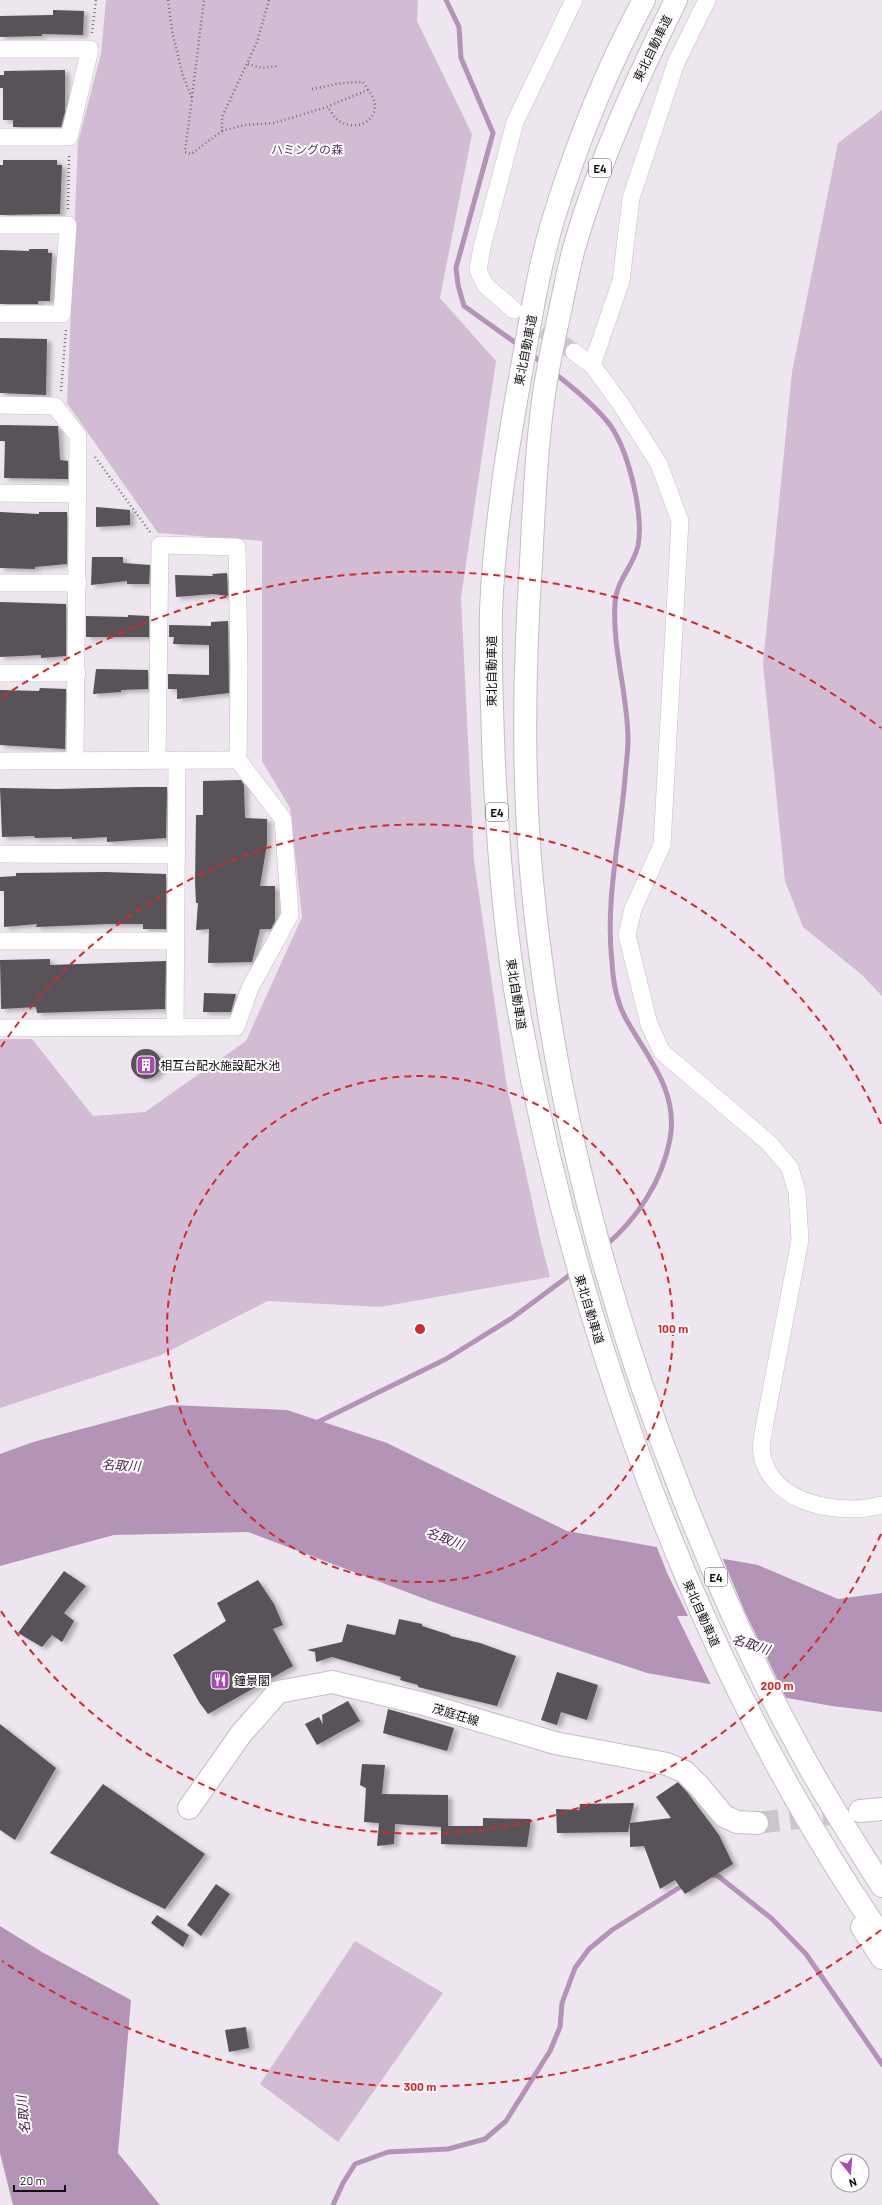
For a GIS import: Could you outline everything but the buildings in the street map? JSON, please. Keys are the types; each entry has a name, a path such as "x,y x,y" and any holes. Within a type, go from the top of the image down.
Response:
{"main road":[{"name":"東北自動車道","path":"644,0 602,87 573,161 553,221 527,333 497,522 492,597 491,703 502,885 515,986 538,1109 572,1249 619,1403 645,1476 679,1562 758,1739 882,1937"},
{"name":"東北自動車道","path":"676,0 627,101 599,170 573,252 544,392 538,448 528,612 526,783 532,878 544,986 562,1087 580,1172 595,1232 648,1405 671,1466 740,1631 796,1743 882,1886"},
{"name":"茂庭荘線","path":"189,1808 241,1734 278,1692 332,1682 424,1704 555,1743 667,1764 684,1772 699,1786 724,1816 737,1822 757,1823"},
{"path":"758,1739 816,1850 882,1958"},
{"path":"826,1795 882,1874"},
{"path":"860,1811 882,1809"}],"street":[{"path":"514,310 485,285 478,270 482,247 515,122 574,0"},
{"path":"592,365 621,280 631,198 676,63 707,0"},
{"path":"0,49 90,49 69,137 0,137"},
{"path":"0,225 68,225 62,314 0,314"},
{"path":"574,352 592,365 620,403 659,464 680,521 662,845 633,909 627,935 649,1024 662,1052 769,1143 790,1168 797,1192 800,1240 761,1444 762,1455 770,1474 796,1498 811,1504 839,1510 882,1505"},
{"path":"0,405 55,406 78,436 76,761"},
{"path":"0,493 77,494"},
{"path":"0,1028 236,1027 250,988 290,915 283,819 238,760 239,669 237,547 160,545 157,760"},
{"path":"0,583 78,583"},
{"path":"0,673 77,673"},
{"path":"175,1027 177,760"},
{"path":"0,761 238,760"},
{"path":"0,854 177,855"},
{"path":"0,941 175,941"}],"path":[{"path":"90,49 96,0"},
{"path":"168,0 172,31 182,76 192,98"},
{"path":"204,0 185,152 191,154 222,131 244,125 274,123 327,107 368,90"},
{"path":"222,131 222,117 257,42 269,0"},
{"path":"248,64 262,68 278,66"},
{"path":"312,89 342,83 363,82 374,97 375,106 371,119 361,124 352,126 338,121 327,107"},
{"path":"68,225 69,137"},
{"path":"55,406 60,396 66,322 62,314"},
{"path":"78,436 97,458 160,545"}],"green space":[{"name":"ハミングの森","path":"106,0 418,0 417,21 472,134 440,298 496,361 461,598 474,860 506,1081 540,1238 550,1277 380,1307 268,1301 159,1356 0,1408 0,1039 32,1039 93,1116 145,1112 246,1041 302,917 290,808 262,761 262,541 158,533 67,403 78,142 101,54"},
{"path":"882,110 882,996 862,975 803,927 785,881 763,664 792,372 838,143"},
{"path":"355,1941 443,1993 338,2142 260,2084"}],"water":[{"name":"名取川","path":"171,1405 287,1410 387,1443 567,1531 758,1565 838,1599 882,1593 882,1712 832,1706 647,1673 433,1602 248,1532 114,1535 0,1566 0,1454 33,1442"},
{"name":"名取川","path":"0,1926 42,1952 131,2000 118,2153 160,2205 13,2205 0,2153"}],"pier":[{"path":"656,1545 722,1557 745,1612 787,1700 712,1687 677,1616 688,1616 668,1575"}],"waterway":[{"path":"446,0 459,27 461,58 493,133 456,268 458,285 464,306 520,346"},
{"path":"530,353 544,365"},
{"path":"553,372 594,407 614,431 627,462 639,516 638,546 636,554 621,581 615,603 616,637 626,706 628,740 623,801 614,870 610,916 610,939 613,976 619,1004 625,1017 659,1074 670,1105 672,1121 666,1155 654,1185 638,1212 605,1246"},
{"path":"314,1424 446,1359 512,1318 574,1272"},
{"path":"709,1874 718,1876 771,1918 806,1954 882,2064"},
{"path":"333,2205 343,2183 355,2164 388,2152 448,2149 485,2139 506,2121 550,2051 560,2027 562,2003 575,1968 589,1949 612,1930 685,1884"}],"tunnel":[{"path":"522,315 574,352"},
{"path":"757,1823 855,1811"}],"place":[{"name":"相互台配水施設配水池","path":"146,1065"},
{"name":"鐘景閣","path":"220,1680"}]}
